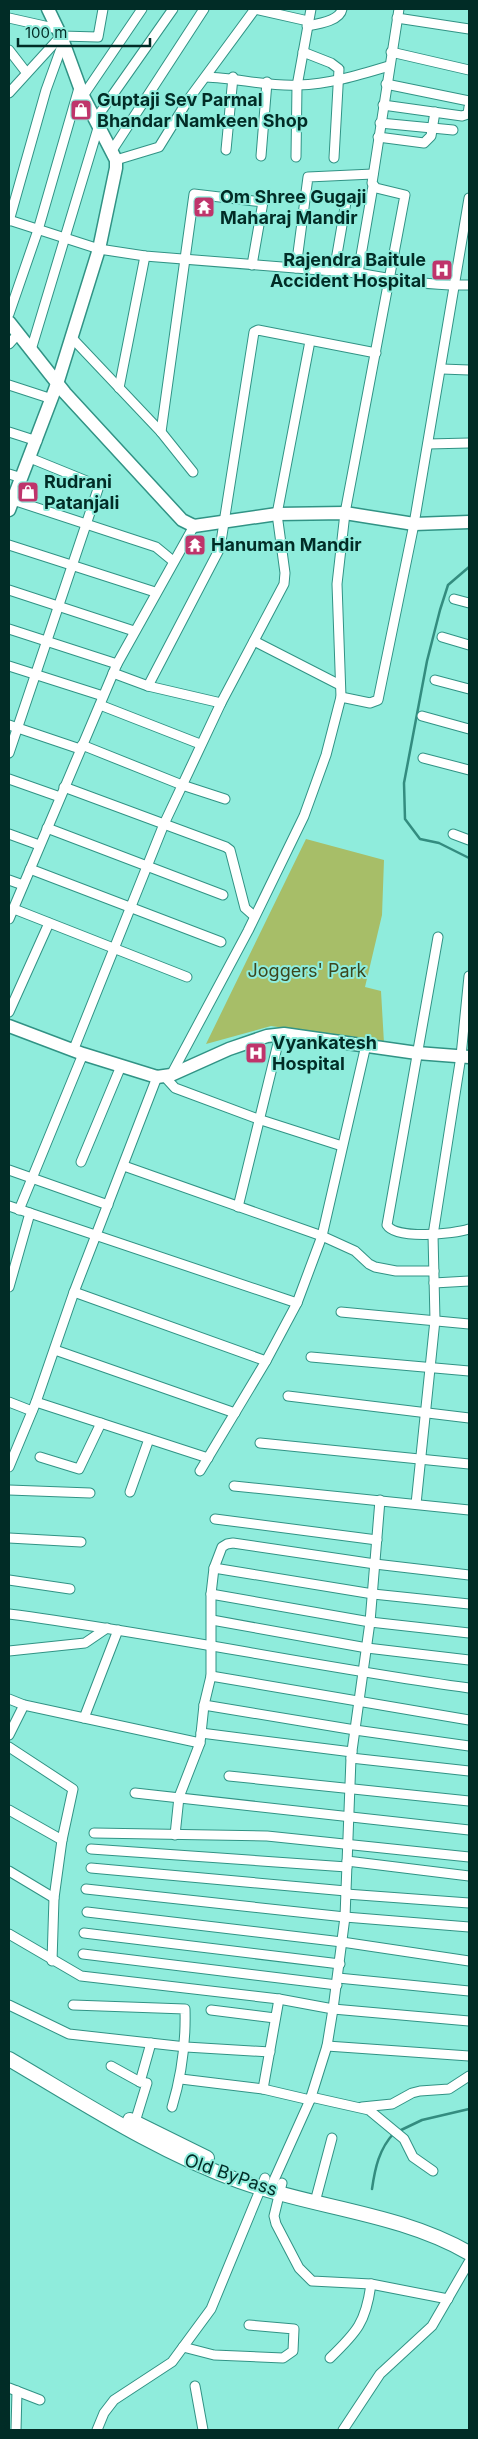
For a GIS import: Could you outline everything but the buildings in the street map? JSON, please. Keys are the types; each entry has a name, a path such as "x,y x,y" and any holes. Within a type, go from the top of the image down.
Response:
{"main road":[{"name":"Old ByPass","path":"9,2049 86,2097 198,2154 272,2185"},
{"name":"Old ByPass","path":"9,2059 174,2155 395,2223 452,2243 469,2253"},
{"name":"Old ByPass","path":"316,2198 435,2228 469,2243"}],"street":[{"path":"48,9 61,36 81,92 113,156 115,177 99,249 72,338 37,441 11,505 86,524 156,547 173,561"},
{"path":"9,18 61,36 98,37 103,9"},
{"path":"9,314 38,230 81,92 142,9"},
{"path":"31,350 65,239 96,124 173,9"},
{"path":"113,156 204,9"},
{"path":"113,156 158,147 188,100 255,9 308,24 322,23 338,16 342,9"},
{"path":"296,157 297,86 310,9"},
{"path":"358,273 373,186 372,174 398,13 469,29"},
{"path":"9,93 26,72 61,36"},
{"path":"61,36 9,220 99,249 145,256 358,273 390,279 454,286 469,285"},
{"path":"9,50 26,72"},
{"path":"303,52 337,66 339,69 334,158"},
{"path":"391,52 469,70"},
{"path":"206,77 233,78 297,86 338,81 389,66"},
{"path":"226,150 233,78"},
{"path":"261,156 267,82"},
{"path":"386,84 469,101"},
{"path":"383,105 466,115 469,107"},
{"path":"378,137 424,143 428,141 433,128 435,112"},
{"path":"380,123 453,130"},
{"path":"296,268 308,177 372,174"},
{"path":"9,1467 34,1407 74,1292 98,1235 108,1205 164,1076 254,916 304,816 326,755 341,697 336,584 345,513 405,195 373,186"},
{"path":"161,432 194,194 263,202 252,265"},
{"path":"334,272 346,202"},
{"path":"341,697 370,703 378,700 414,524 469,204"},
{"path":"119,388 145,256"},
{"path":"9,322 57,384 182,520 194,526 277,514 345,513 414,524 469,522"},
{"path":"148,686 220,548 254,332 258,330 376,353"},
{"path":"9,344 18,334"},
{"path":"72,338 161,432 193,472"},
{"path":"19,1210 78,1053 114,949 164,824 200,744 285,580 277,514 310,341"},
{"path":"442,369 469,370"},
{"path":"9,385 52,399"},
{"path":"9,432 37,441"},
{"path":"428,444 469,443"},
{"path":"9,753 13,726 36,674 99,486 30,458"},
{"path":"9,474 22,478"},
{"path":"9,919 117,664 155,592 194,526"},
{"path":"9,545 155,592"},
{"path":"9,590 134,631"},
{"path":"454,599 469,603"},
{"path":"9,629 117,664"},
{"path":"442,637 469,645"},
{"path":"254,641 340,685"},
{"path":"9,666 36,674 102,700 200,744"},
{"path":"113,673 148,686 221,703"},
{"path":"435,680 469,689"},
{"path":"422,716 469,729"},
{"path":"13,726 81,747 225,799"},
{"path":"423,758 469,770"},
{"path":"9,779 60,797"},
{"path":"64,787 222,844 230,850 244,908 254,916"},
{"path":"47,828 223,895"},
{"path":"9,834 39,845"},
{"path":"454,834 469,840"},
{"path":"30,869 222,942"},
{"path":"9,880 23,885"},
{"path":"14,908 187,977"},
{"path":"9,1012 48,923"},
{"path":"438,937 387,1225 393,1231 433,1235 469,1229"},
{"path":"416,1504 435,1320 433,1235 465,1056 469,976"},
{"path":"9,1026 78,1053 164,1076 229,1049 266,1036 280,1035 417,1053 465,1056"},
{"path":"238,1207 280,1035"},
{"path":"200,1472 266,1361 297,1303 322,1236 366,1045"},
{"path":"81,1162 121,1066"},
{"path":"164,1076 174,1088 258,1119 342,1146"},
{"path":"124,1166 322,1236 355,1251 375,1267 396,1271 434,1271"},
{"path":"9,1170 108,1205"},
{"path":"9,1206 297,1303"},
{"path":"9,1287 30,1213"},
{"path":"434,1283 469,1282"},
{"path":"74,1292 266,1361"},
{"path":"341,1312 469,1324"},
{"path":"55,1350 235,1413"},
{"path":"311,1357 469,1371"},
{"path":"288,1396 469,1418"},
{"path":"9,1402 101,1423 208,1458"},
{"path":"40,1457 79,1469 83,1466 101,1423"},
{"path":"130,1492 149,1439"},
{"path":"260,1443 469,1464"},
{"path":"234,1486 469,1510"},
{"path":"9,1490 90,1493"},
{"path":"99,2430 104,2413 114,2400 168,2366 184,2347 214,2304 272,2185 310,2098 327,2046 334,2009 345,1917 351,1755 370,1622 380,1500"},
{"path":"215,1520 377,1540"},
{"path":"9,1538 81,1542"},
{"path":"175,1835 179,1797 200,1743 204,1704 211,1676 211,1594 214,1568 222,1547 233,1543 375,1564 469,1575"},
{"path":"214,1568 373,1594 469,1604"},
{"path":"9,1580 70,1589"},
{"path":"211,1594 370,1622 469,1633"},
{"path":"9,1614 107,1628 363,1674 469,1688"},
{"path":"212,1620 366,1648 469,1660"},
{"path":"9,1651 84,1643 107,1628"},
{"path":"84,1718 118,1630"},
{"path":"211,1676 469,1720"},
{"path":"9,1699 24,1706 200,1743"},
{"path":"204,1704 355,1730 469,1746"},
{"path":"9,1735 24,1706"},
{"path":"200,1733 469,1771"},
{"path":"9,1747 74,1789 62,1840 54,1898 52,1961"},
{"path":"229,1776 469,1801"},
{"path":"135,1794 179,1797 349,1818 469,1830"},
{"path":"9,1810 62,1840"},
{"path":"94,1833 267,1836 469,1857"},
{"path":"91,1849 347,1864 469,1876"},
{"path":"91,1868 469,1903"},
{"path":"9,1871 54,1898"},
{"path":"86,1889 345,1917 469,1927"},
{"path":"87,1912 342,1942 469,1961"},
{"path":"84,1933 340,1964"},
{"path":"9,1934 80,1976 279,2000 334,2009 469,2021"},
{"path":"83,1954 337,1981 469,1991"},
{"path":"263,2089 279,2000"},
{"path":"9,2005 69,2034 186,2047 270,2052"},
{"path":"73,2005 185,2010 186,2047 172,2107"},
{"path":"211,2010 276,2018"},
{"path":"140,2082 151,2043"},
{"path":"327,2046 469,2056"},
{"path":"111,2066 140,2082 147,2083 135,2122"},
{"path":"180,2079 263,2089 362,2107 392,2104 420,2091 449,2089 469,2076"},
{"path":"362,2107 406,2141 413,2156 433,2171"},
{"path":"316,2198 332,2138"},
{"path":"272,2185 275,2220 301,2271 312,2281 318,2283 371,2284 448,2298"},
{"path":"343,2430 380,2374 428,2331 469,2262"},
{"path":"330,2358 355,2333 368,2304 371,2284"},
{"path":"184,2347 214,2355 284,2358 293,2351 294,2329 249,2325"},
{"path":"195,2386 203,2430"},
{"path":"16,2430 13,2389 40,2400"}],"green space":[{"name":"Joggers' Park","path":"306,839 384,860 382,915 365,987 381,991 384,1043 271,1026 206,1044"}],"waterway":[{"path":"469,567 448,585 440,610 427,661 404,783 405,819 420,839 439,843 469,858"},
{"path":"399,2131 422,2120 469,2109"},
{"path":"372,2189 378,2159 394,2133"}],"place":[{"name":"Guptaji Sev Parmal Bhandar Namkeen Shop","path":"81,110"},
{"name":"Om Shree Gugaji Maharaj Mandir","path":"204,207"},
{"name":"Rajendra Baitule Accident Hospital","path":"442,270"},
{"name":"Rudrani Patanjali","path":"28,492"},
{"name":"Hanuman Mandir","path":"195,545"},
{"name":"Vyankatesh Hospital","path":"256,1053"}]}
